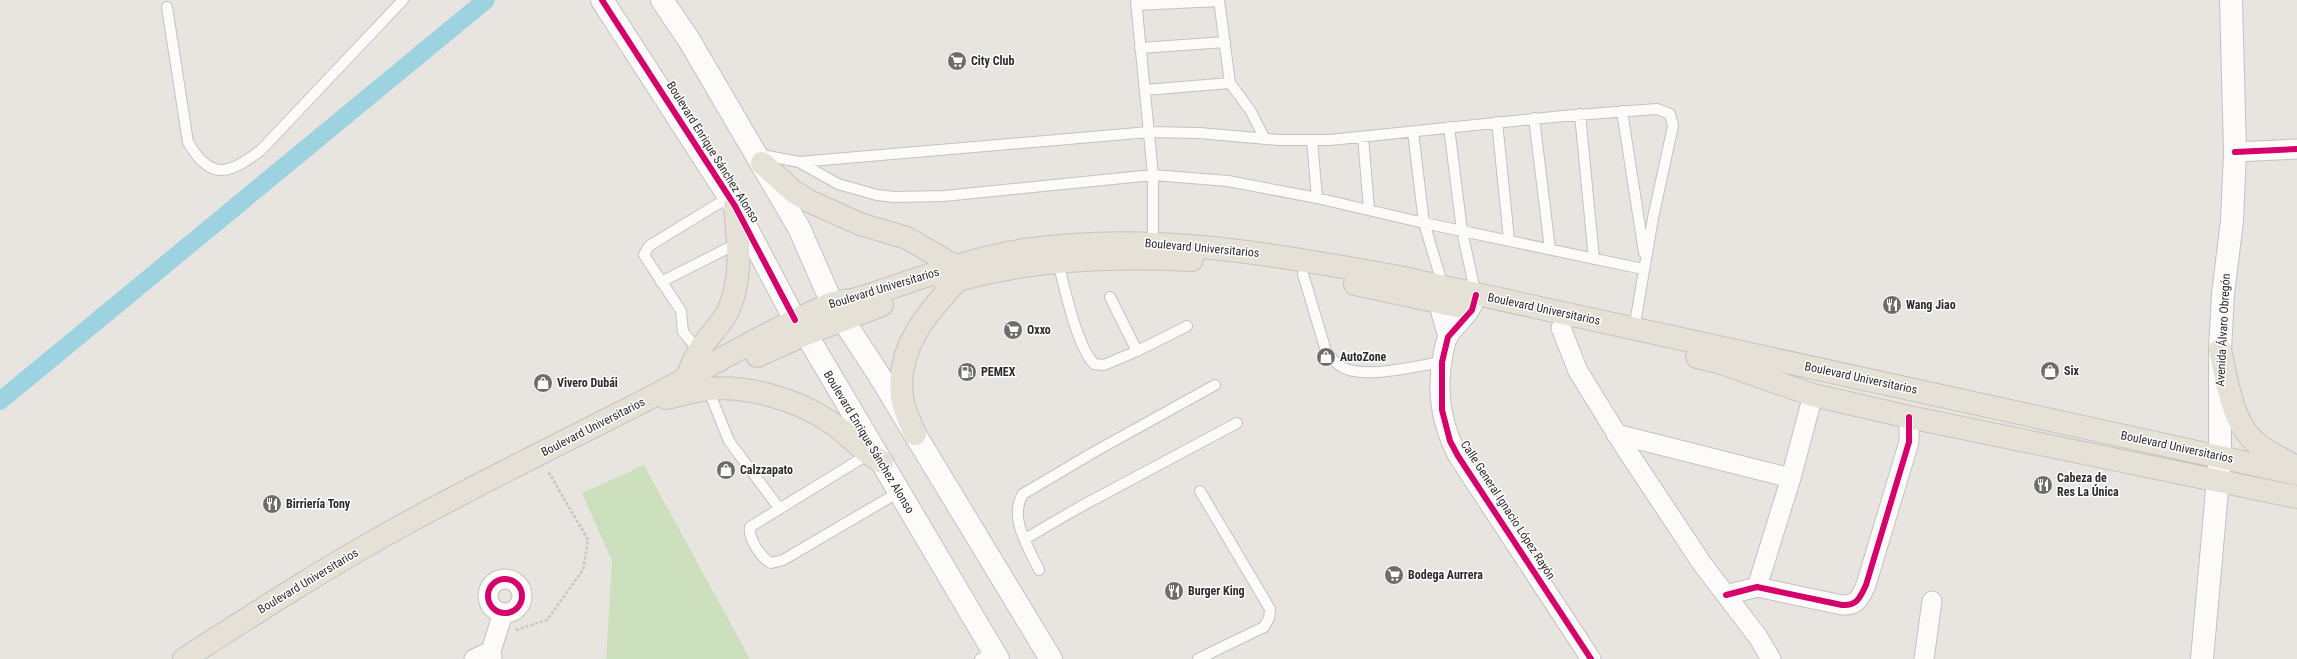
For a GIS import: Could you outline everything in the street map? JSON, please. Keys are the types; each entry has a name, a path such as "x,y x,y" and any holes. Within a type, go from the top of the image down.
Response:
{"main road":[{"name":"Boulevard Enrique Sánchez Alonso","path":"602,0 732,201"},
{"path":"662,0 759,158 799,228 838,311 1051,659"},
{"name":"Avenida Álvaro Obregón","path":"2202,659 2220,457 2220,350 2224,294 2232,221 2235,152 2231,0"},
{"path":"759,158 793,192 811,202 860,224 907,238 956,273 928,311 911,340 905,356 902,371 902,396 914,434"},
{"path":"686,379 699,351 712,335 728,309 736,286 745,239 732,201"},
{"name":"Boulevard Enrique Sánchez Alonso","path":"745,239 801,327 874,458 899,492 990,656"},
{"name":"Boulevard Universitarios","path":"184,659 337,562 415,518 686,379 838,311 858,298 956,273 1023,250 1090,243 1153,242 1284,257 1399,277 1441,295"},
{"name":"Boulevard Universitarios","path":"956,273 1058,262 1155,258 1193,260 1303,274 1441,295 1634,329 1720,355 1813,395 1909,417 2218,482 2297,497"},
{"name":"Boulevard Universitarios","path":"1474,302 1561,328 1720,355 2297,474"},
{"name":"Boulevard Universitarios","path":"193,659 343,562 403,528 540,458 665,398 801,327"},
{"path":"2220,350 2238,419 2246,432 2258,444 2297,467"},
{"path":"665,398 708,389 740,389 780,398 827,420 874,458"}],"street":[{"path":"2235,152 2297,149"},
{"path":"1441,295 1448,337"},
{"path":"1448,337 1474,302"},
{"path":"1561,328 1578,371 1616,434 1726,595 1758,637 1771,659"},
{"name":"Calle General Ignacio López Rayón","path":"1448,337 1442,362 1442,410 1450,441 1591,659"},
{"path":"1757,587 1791,478 1813,395"},
{"path":"1726,595 1757,587 1842,605 1850,605 1857,602 1866,585 1909,442 1909,417"},
{"path":"1616,434 1791,478"},
{"path":"1924,659 1932,601"},
{"path":"474,659 492,648 504,613"}],"lane":[{"path":"167,7 188,142 196,156 207,167 224,171 243,165 261,150 403,0"},
{"path":"1153,242 1153,175 1136,3 1219,1 1230,83 1256,120 1265,139"},
{"path":"1140,48 1224,42"},
{"path":"1145,90 1230,83"},
{"path":"759,158 799,162 1149,132 1199,133 1265,139 1312,140 1364,137 1534,118 1658,109 1670,114 1673,122 1666,168 1644,265 1634,329"},
{"path":"1622,111 1644,265"},
{"path":"1580,114 1594,259"},
{"path":"1534,118 1550,249"},
{"path":"1497,122 1509,240"},
{"path":"1449,128 1462,231 1474,302"},
{"path":"1413,132 1424,223 1441,295"},
{"path":"1364,137 1369,209"},
{"path":"1312,140 1317,198"},
{"path":"799,162 838,184 877,195 896,197 944,196 1153,175 1228,181 1369,209 1424,223 1594,259 1644,265"},
{"path":"699,351 683,332 681,311 644,255 649,246 732,201"},
{"path":"661,282 745,239"},
{"path":"1058,262 1070,308 1088,357 1094,364 1104,365 1137,351 1187,326"},
{"path":"1303,274 1326,351 1334,361 1343,368 1354,371 1377,371 1442,362"},
{"path":"1110,297 1137,351"},
{"path":"1039,570 1025,539 1018,520 1017,512 1020,500 1029,490 1215,386"},
{"path":"708,389 730,441 779,508"},
{"path":"1025,539 1078,508 1237,423"},
{"path":"874,458 779,508 753,524 749,531 765,561 771,563 783,560 899,492"},
{"path":"1198,659 1264,627 1270,614 1269,605 1200,491"}],"path":[{"path":"492,648 497,637 547,620 583,570 588,540 540,458"}],"green space":[{"path":"644,465 750,659 606,659 612,561 582,493"}],"waterway":[{"path":"0,401 486,0"}],"cycle path":[{"path":"602,0 735,206 795,320"},
{"path":"2235,152 2297,149"},
{"path":"1476,295 1472,310 1448,337 1442,362 1442,410 1450,441 1458,456 1591,659"},
{"path":"1726,595 1757,587 1842,605 1855,603 1862,594 1866,585 1909,442 1909,417"},
{"path":"508,579 517,584 521,589 522,596 521,603 517,608 512,612 502,613 498,612 489,603 488,593 489,589 498,580 508,579"}],"place":[{"name":"City Club","path":"957,61"},
{"name":"Wang Jiao","path":"1892,305"},
{"name":"Oxxo","path":"1013,330"},
{"name":"AutoZone","path":"1326,357"},
{"name":"Six","path":"2050,371"},
{"name":"PEMEX","path":"967,372"},
{"name":"Vivero Dubái","path":"543,383"},
{"name":"Calzzapato","path":"726,470"},
{"name":"Cabeza de Res La Única","path":"2043,485"},
{"name":"Birriería Tony","path":"272,504"},
{"name":"Bodega Aurrera","path":"1394,575"},
{"name":"Burger King","path":"1174,591"}]}
